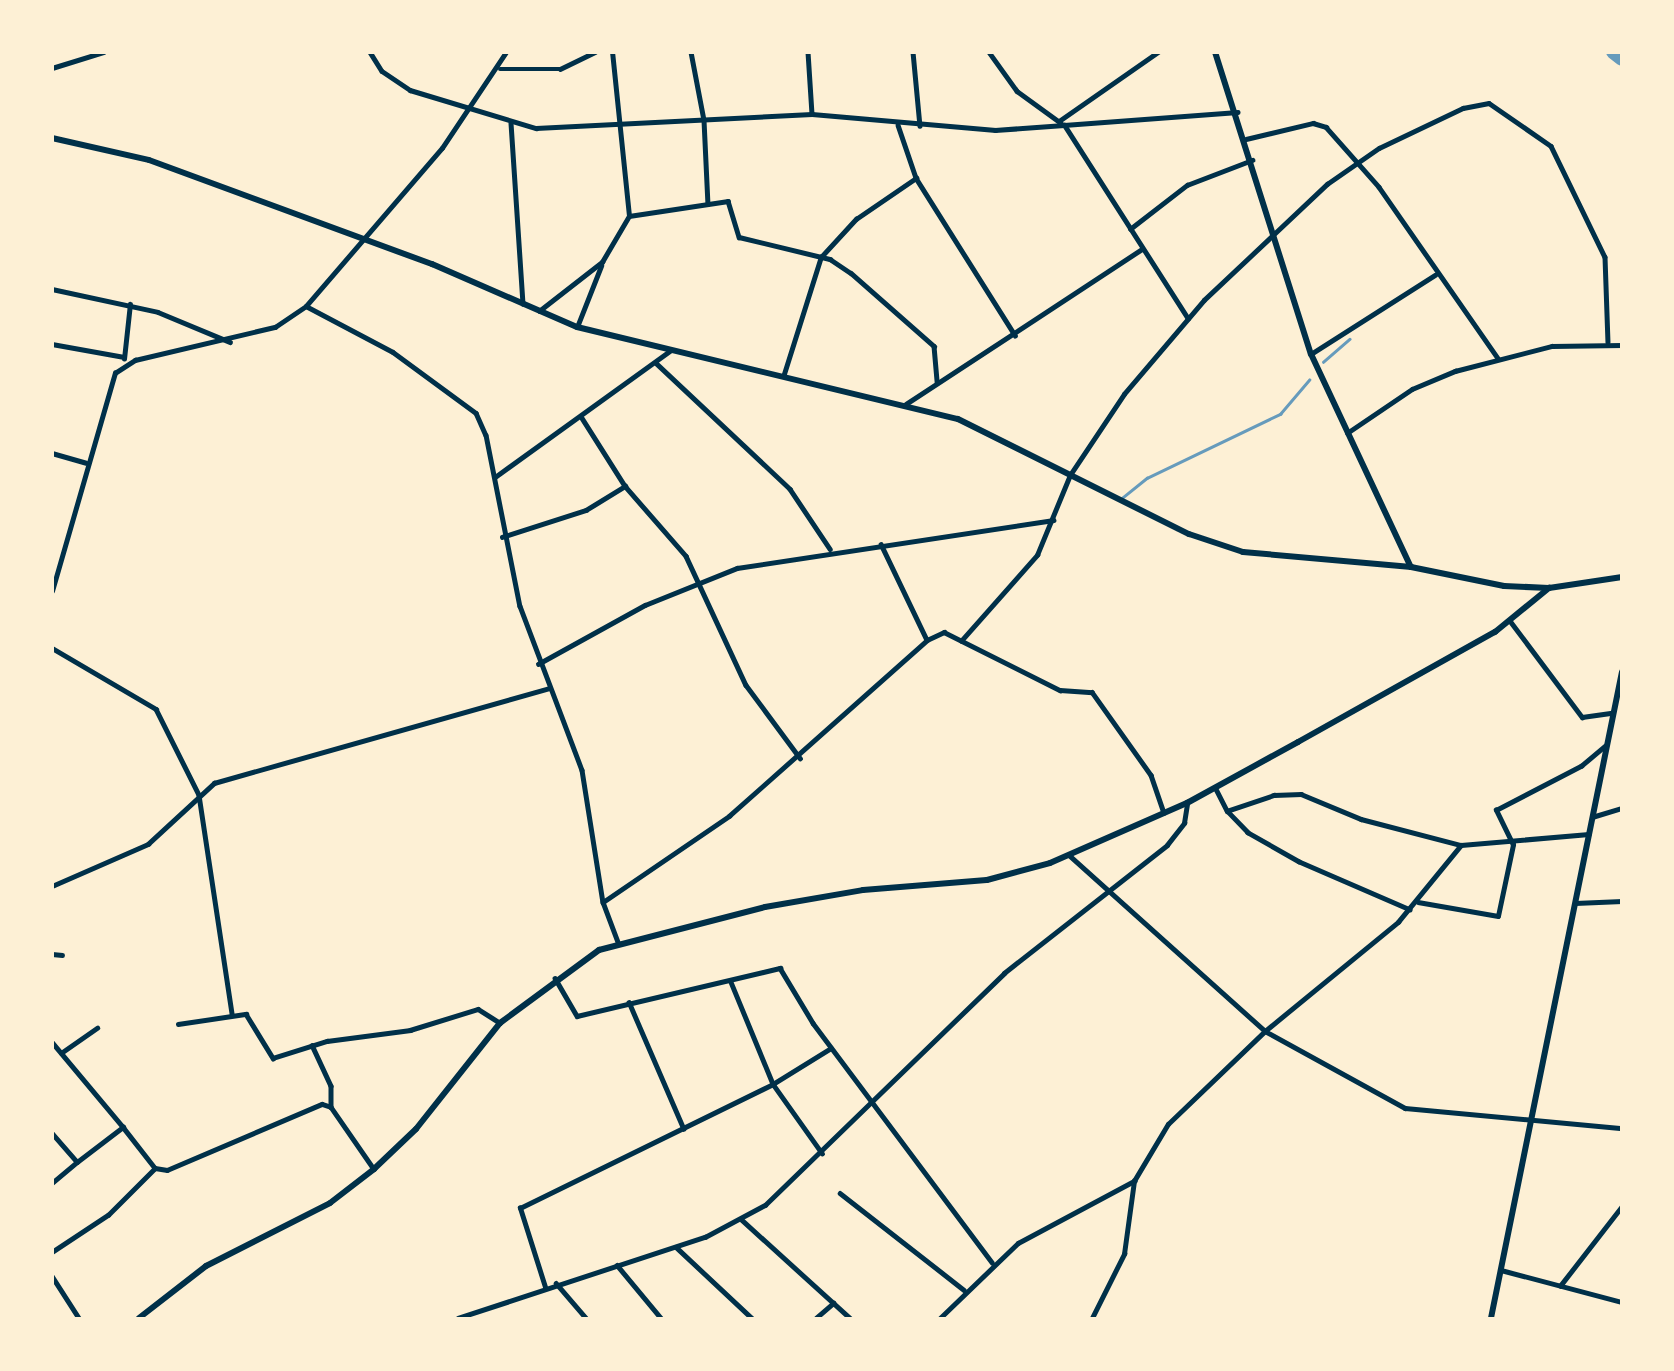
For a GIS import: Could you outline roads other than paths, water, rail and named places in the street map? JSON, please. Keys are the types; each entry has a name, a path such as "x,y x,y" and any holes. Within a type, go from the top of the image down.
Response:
{"main road":[{"path":"1215,52 1238,112 1272,233 1311,354 1411,567"},
{"path":"52,138 149,160 368,239 577,327 906,404 971,424 1189,534 1242,552 1411,567 1549,588 1622,576"},
{"path":"139,1318 206,1266 330,1203 374,1169 416,1129 500,1023 555,978 618,942 850,892 1009,877 1069,855 1187,803 1216,787 1511,622 1549,588"},
{"path":"1491,1318 1622,672"}],"street":[{"path":"52,68 104,52"},
{"path":"370,52 382,71 410,90 474,106 511,123 558,130 812,114 920,126 1065,125 1238,112"},
{"path":"124,365 231,342 275,327 306,306 368,239 474,106 500,69 506,52"},
{"path":"500,69 560,69 594,52"},
{"path":"577,327 602,262 629,216 612,52"},
{"path":"691,52 704,120 708,205"},
{"path":"808,52 812,114"},
{"path":"913,52 920,126"},
{"path":"989,52 1017,91 1065,125 1188,319"},
{"path":"1059,121 1158,52"},
{"path":"961,641 1030,565 1053,520 1070,475 1124,394 1188,319 1272,233 1359,161 1482,102 1537,131 1563,166 1605,257 1608,342"},
{"path":"511,123 523,304"},
{"path":"1246,139 1320,123 1359,161 1435,275 1498,358"},
{"path":"898,125 916,178 1015,335"},
{"path":"1129,229 1186,186 1252,160"},
{"path":"784,374 821,257 856,219 916,178"},
{"path":"629,216 708,205 733,205 738,237 839,263 934,346 937,383"},
{"path":"906,404 1015,335 1142,249"},
{"path":"539,312 602,262"},
{"path":"1311,354 1435,275"},
{"path":"52,289 130,304 231,342"},
{"path":"52,591 110,384 124,365 130,304"},
{"path":"306,306 393,352 476,412 495,477 502,537 538,664 582,770 603,902 618,942"},
{"path":"1346,433 1420,385 1498,358 1608,342 1622,345"},
{"path":"52,344 124,357"},
{"path":"495,477 582,418 671,350"},
{"path":"656,363 789,489 830,550"},
{"path":"582,418 625,486 702,581 735,666 800,758"},
{"path":"52,453 86,463"},
{"path":"502,537 586,510 625,486"},
{"path":"538,664 595,629 702,581 830,550 1053,520"},
{"path":"881,544 927,640"},
{"path":"1511,622 1582,717 1612,713"},
{"path":"603,902 686,848 800,758 927,640 944,632 1060,690 1091,692 1151,775 1164,813"},
{"path":"52,648 156,709 199,795 232,1014"},
{"path":"52,886 148,844 199,795 221,780 549,688"},
{"path":"1419,902 1499,916 1514,845 1497,816 1498,806 1574,770 1605,746"},
{"path":"1216,787 1227,811 1248,833 1298,862 1410,910"},
{"path":"1227,811 1274,795 1301,794 1361,819 1461,845 1514,845 1589,834"},
{"path":"458,1318 556,1283 676,1246 742,1220 822,1153 1004,973 1110,894 1179,832 1187,803"},
{"path":"1592,818 1622,808"},
{"path":"1092,1318 1124,1254 1134,1181 1168,1124 1265,1031 1419,902 1461,845"},
{"path":"1069,855 1110,894 1217,982 1265,1031 1405,1108 1533,1115 1622,1128"},
{"path":"1575,903 1622,901"},
{"path":"52,954 62,955"},
{"path":"555,978 577,1016 629,1002 731,982 780,968 831,1048 876,1099 911,1159 992,1262"},
{"path":"731,982 773,1084 822,1153"},
{"path":"629,1002 684,1129"},
{"path":"178,1024 246,1014 270,1058 312,1045 410,1030 480,1009 500,1023"},
{"path":"61,1053 97,1028"},
{"path":"52,1042 155,1168 171,1169 318,1104 331,1107"},
{"path":"312,1045 331,1086 331,1107 374,1169"},
{"path":"545,1287 520,1208 773,1084 831,1048"},
{"path":"52,1183 123,1127"},
{"path":"52,1133 77,1162"},
{"path":"52,1252 108,1215 155,1168"},
{"path":"940,1318 992,1262 1134,1181"},
{"path":"840,1193 964,1290"},
{"path":"1560,1286 1622,1206"},
{"path":"742,1220 850,1318"},
{"path":"676,1246 751,1318"},
{"path":"617,1265 661,1318"},
{"path":"1500,1270 1622,1302"},
{"path":"52,1276 79,1318"},
{"path":"556,1283 586,1318"},
{"path":"816,1318 833,1303"}],"waterway":[{"path":"1613,52 1622,59"},
{"path":"1323,362 1349,339"},
{"path":"1122,498 1147,478 1280,414 1309,380"}]}
